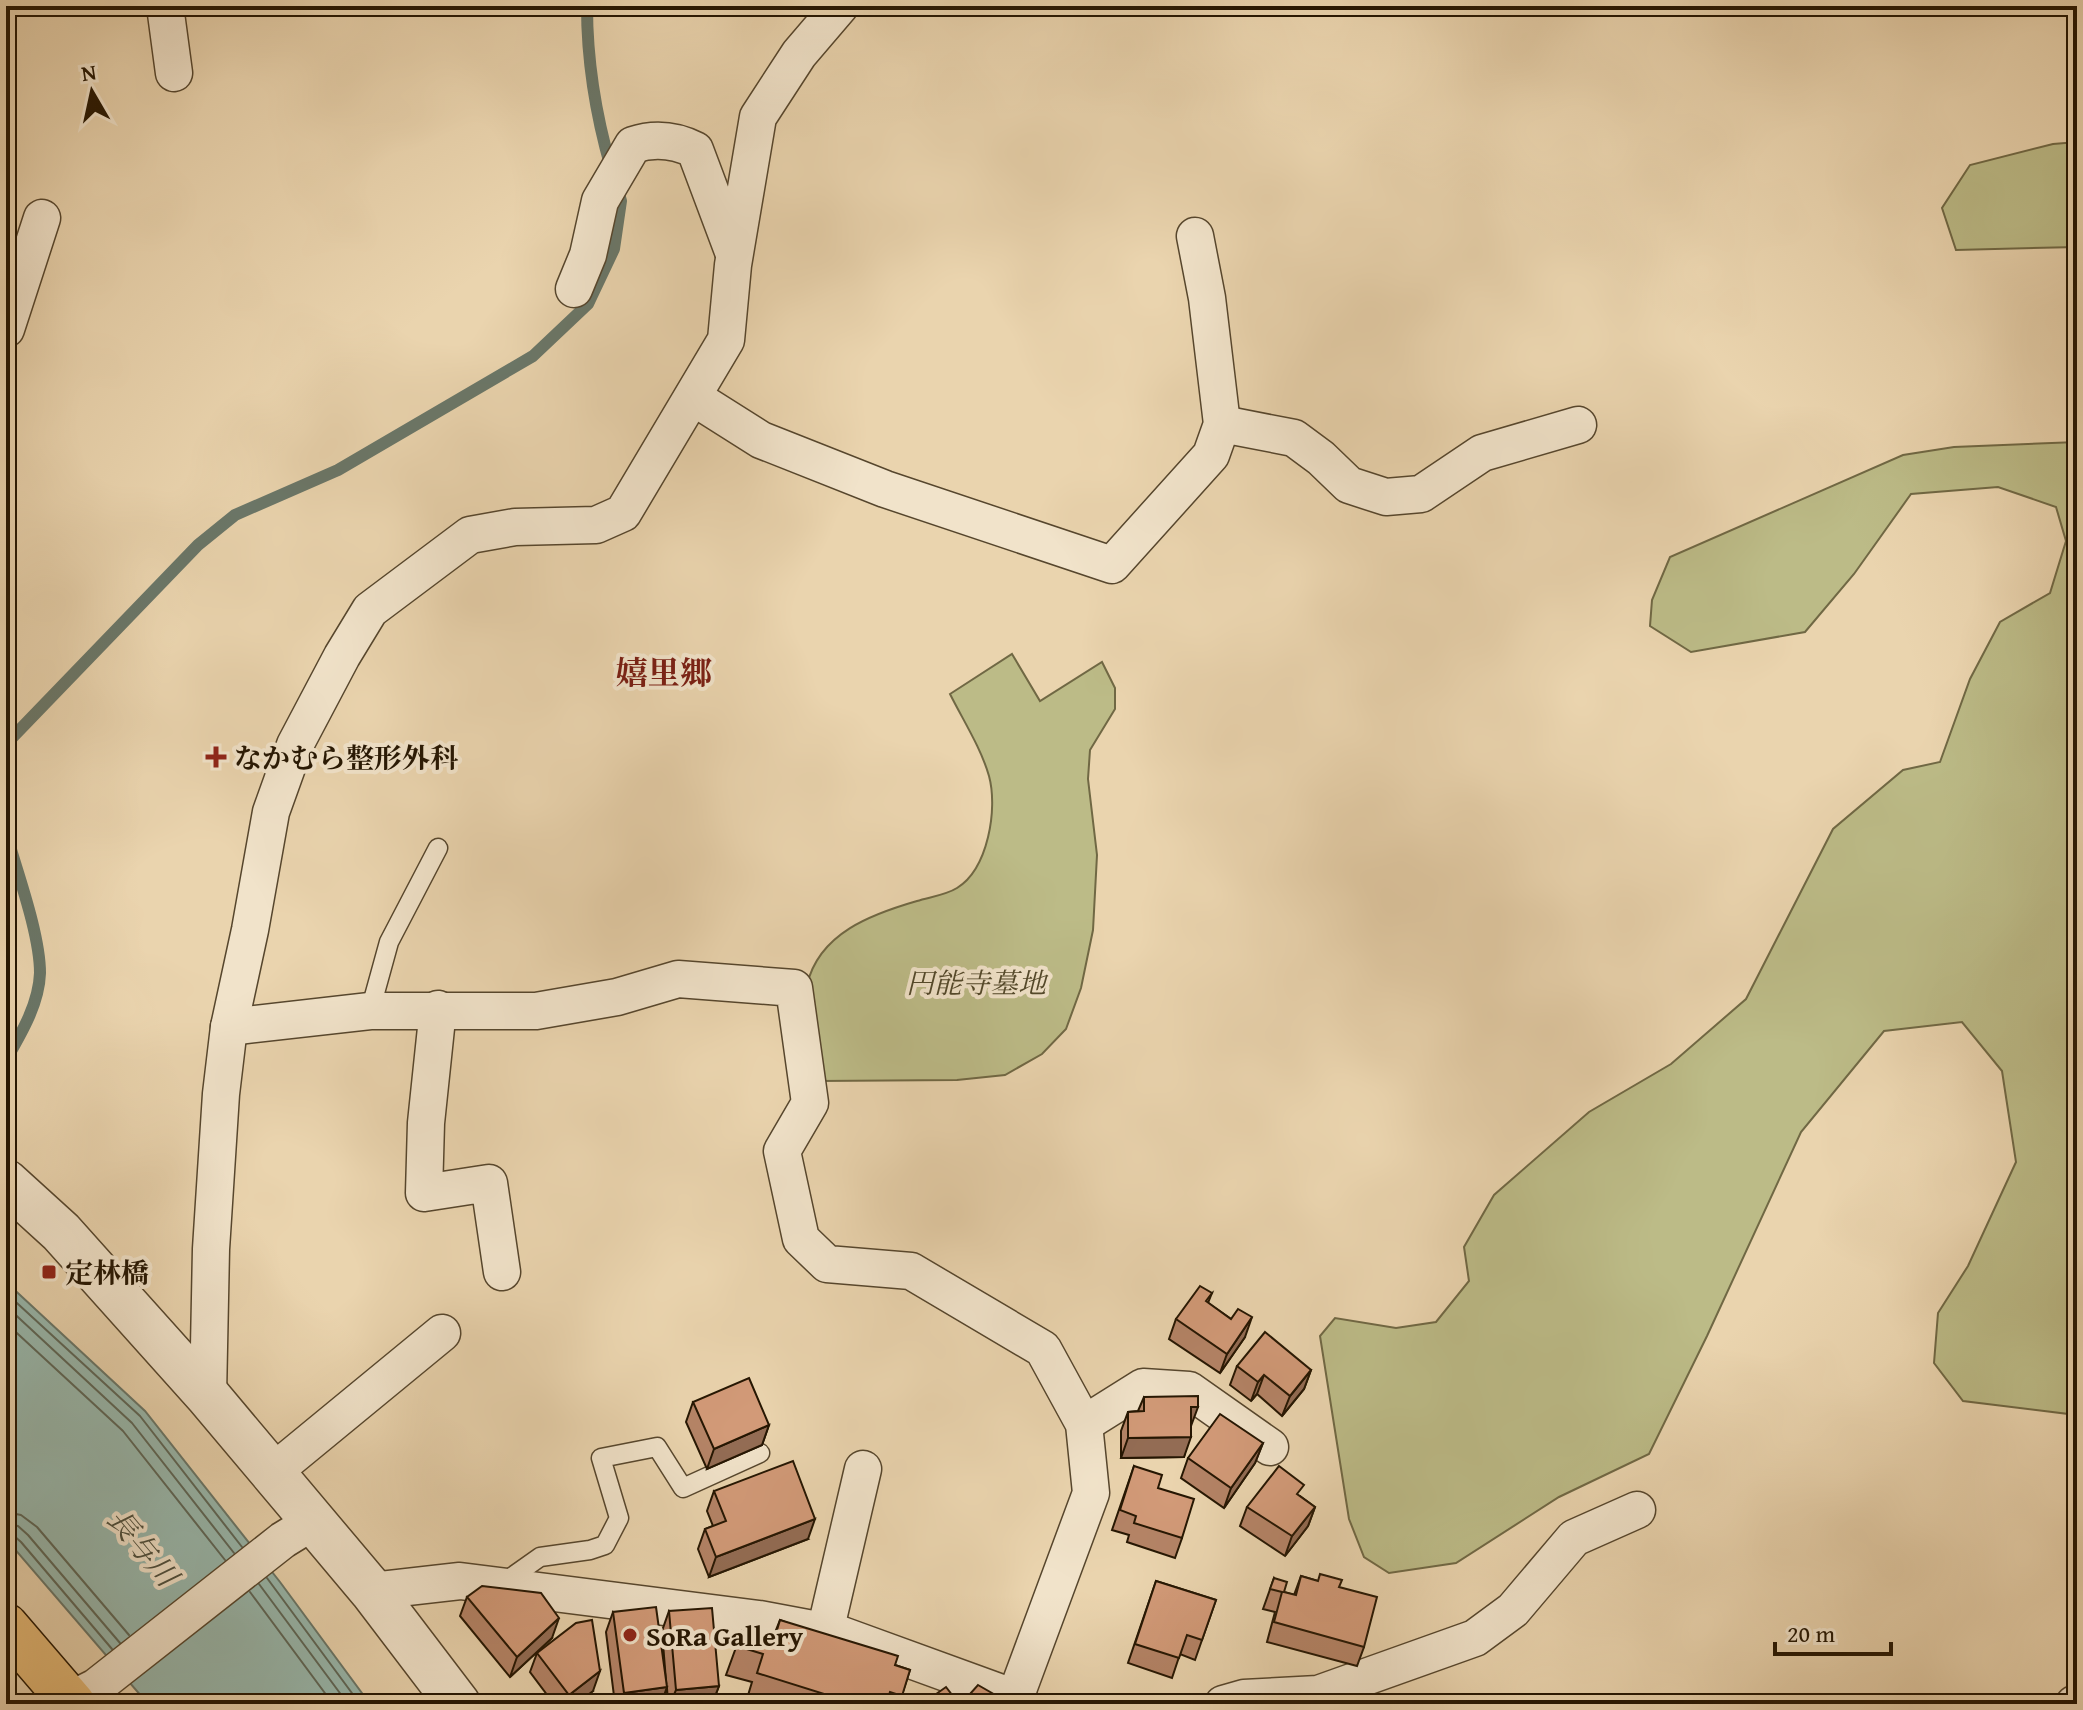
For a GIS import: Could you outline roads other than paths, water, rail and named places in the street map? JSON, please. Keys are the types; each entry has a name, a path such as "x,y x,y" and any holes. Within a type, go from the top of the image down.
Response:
{"main road":[{"path":"6,1626 75,1698"}],"street":[{"path":"165,6 174,73"},
{"path":"208,1396 212,1233 221,1094 229,1027 271,812 295,745 370,610 470,535 515,527 596,525 623,513 726,340 735,255 758,117 799,54 840,6"},
{"path":"574,289 588,255 600,201 633,145 647,140 679,142 695,150 735,255"},
{"path":"6,329 42,218"},
{"path":"693,397 761,440 885,489 1112,565 1211,455 1222,424 1207,298 1195,236"},
{"path":"1222,424 1294,438 1349,485 1386,497 1421,494 1482,453 1578,425"},
{"path":"229,1027 370,1011 536,1011 617,997 678,979 794,988 810,1103 782,1151 801,1239 827,1264 911,1271 1043,1349 1084,1424 1091,1493 1018,1701 825,1632 759,1619 460,1581 372,1591"},
{"path":"438,1009 426,1123 424,1193 489,1183 502,1272"},
{"path":"6,1182 61,1232 208,1396 273,1472 299,1531 372,1591 458,1704"},
{"path":"273,1472 442,1333"},
{"path":"1084,1424 1143,1387 1189,1390 1270,1447"},
{"path":"825,1632 863,1469"},
{"path":"1223,1704 1244,1698 1318,1694 1475,1638 1513,1610 1574,1538 1637,1510"},
{"path":"75,1698 299,1531"}],"lane":[{"path":"370,1011 389,942 438,848"},
{"path":"500,1586 540,1557 605,1545 619,1518 601,1458 657,1447 683,1488 760,1453"}],"water":[{"name":"長与川","path":"6,1282 145,1411 280,1582 370,1704 148,1704 6,1539"}],"waterway":[{"path":"587,6 593,88 611,168"},
{"path":"6,744 198,545 235,515 338,470 533,356 588,304 614,249 621,201 617,186"},
{"path":"6,833 32,922 40,973 33,1007 6,1060"}],"place":[{"name":"なかむら整形外科","path":"216,757"},
{"name":"定林橋","path":"49,1272"},
{"name":"SoRa Gallery","path":"630,1635"}],"district":[{"name":"嬉里郷","path":"664,672"}],"park label":[{"name":"円能寺墓地","path":"976,982"}]}
